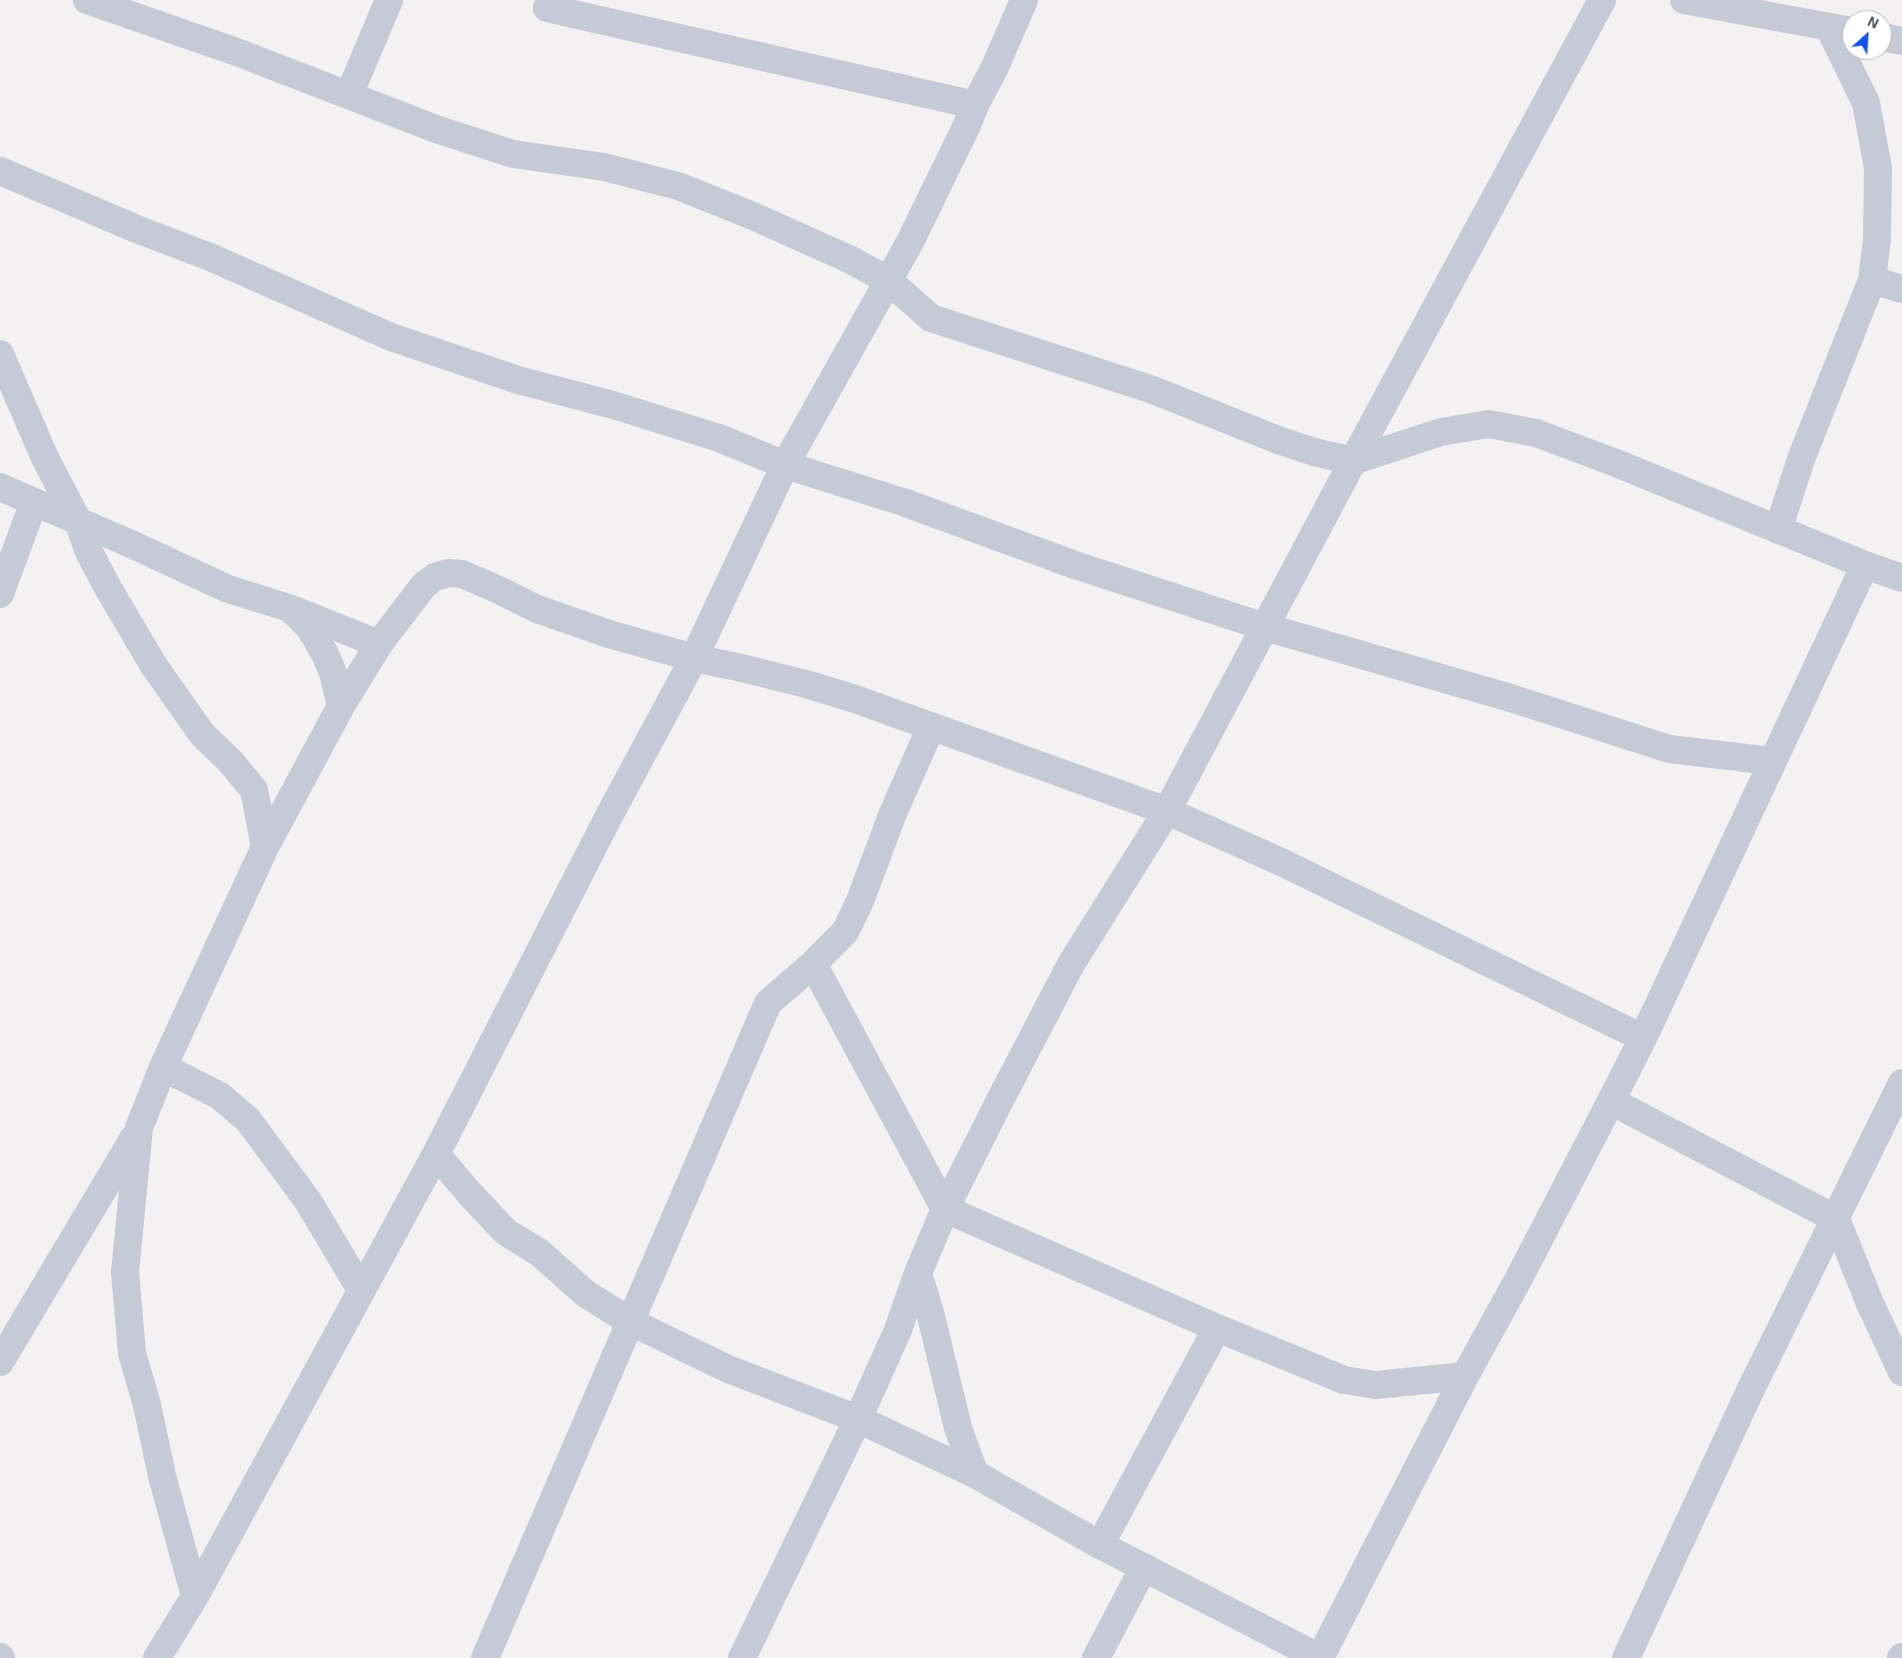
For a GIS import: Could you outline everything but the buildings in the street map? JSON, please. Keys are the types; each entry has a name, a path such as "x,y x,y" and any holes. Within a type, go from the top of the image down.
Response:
{"street":[{"path":"87,0 234,51 436,129 513,154 604,167 678,186 818,244 889,280 931,318 1153,390 1278,440 1314,452 1353,461 1441,432 1489,424 1536,433 1865,565 1902,578"},
{"path":"349,95 389,0"},
{"path":"157,1658 195,1596 436,1154 610,814 694,658 785,465 889,280 995,67 1024,0"},
{"path":"742,1658 858,1419 898,1330 918,1273 945,1210 1071,964 1166,811 1602,0"},
{"path":"1684,0 1841,29 1866,103 1878,168 1877,239 1872,280 1802,459 1778,530"},
{"path":"547,8 975,105"},
{"path":"0,171 139,230 210,257 391,338 518,380 719,438 785,465 903,502 1075,565 1265,627 1514,699 1669,749 1772,761"},
{"path":"1872,280 1902,289"},
{"path":"0,354 45,458 78,521 89,552 100,574 154,666 202,734 232,762 254,790 265,847"},
{"path":"0,487 228,589 289,608 379,644"},
{"path":"0,594 34,502"},
{"path":"436,1154 506,1232 540,1253 586,1294 631,1322 728,1369 858,1419 975,1474 1100,1545 1320,1658 1465,1376 1519,1278 1611,1101 1772,761 1828,648 1865,565"},
{"path":"0,1362 139,1128 163,1067 265,847 341,706 379,644 424,585 435,577 448,573 462,574 537,609 591,628 694,658 806,684 855,699 1166,811 1279,861 1642,1038"},
{"path":"289,608 310,628 326,656 334,673 341,706"},
{"path":"485,1658 768,1003 846,932 860,901 893,813 931,727"},
{"path":"813,964 945,1210 1217,1328 1344,1380 1376,1385 1465,1376"},
{"path":"163,1067 220,1096 248,1120 308,1201 361,1290"},
{"path":"1626,1658 1749,1392 1836,1220 1902,1083"},
{"path":"1611,1101 1836,1220 1869,1301 1902,1372"},
{"path":"139,1128 125,1272 132,1353 147,1405 162,1476 195,1596"},
{"path":"918,1273 932,1316 958,1428 975,1474"},
{"path":"1100,1545 1217,1328"},
{"path":"1096,1658 1144,1567"}]}
